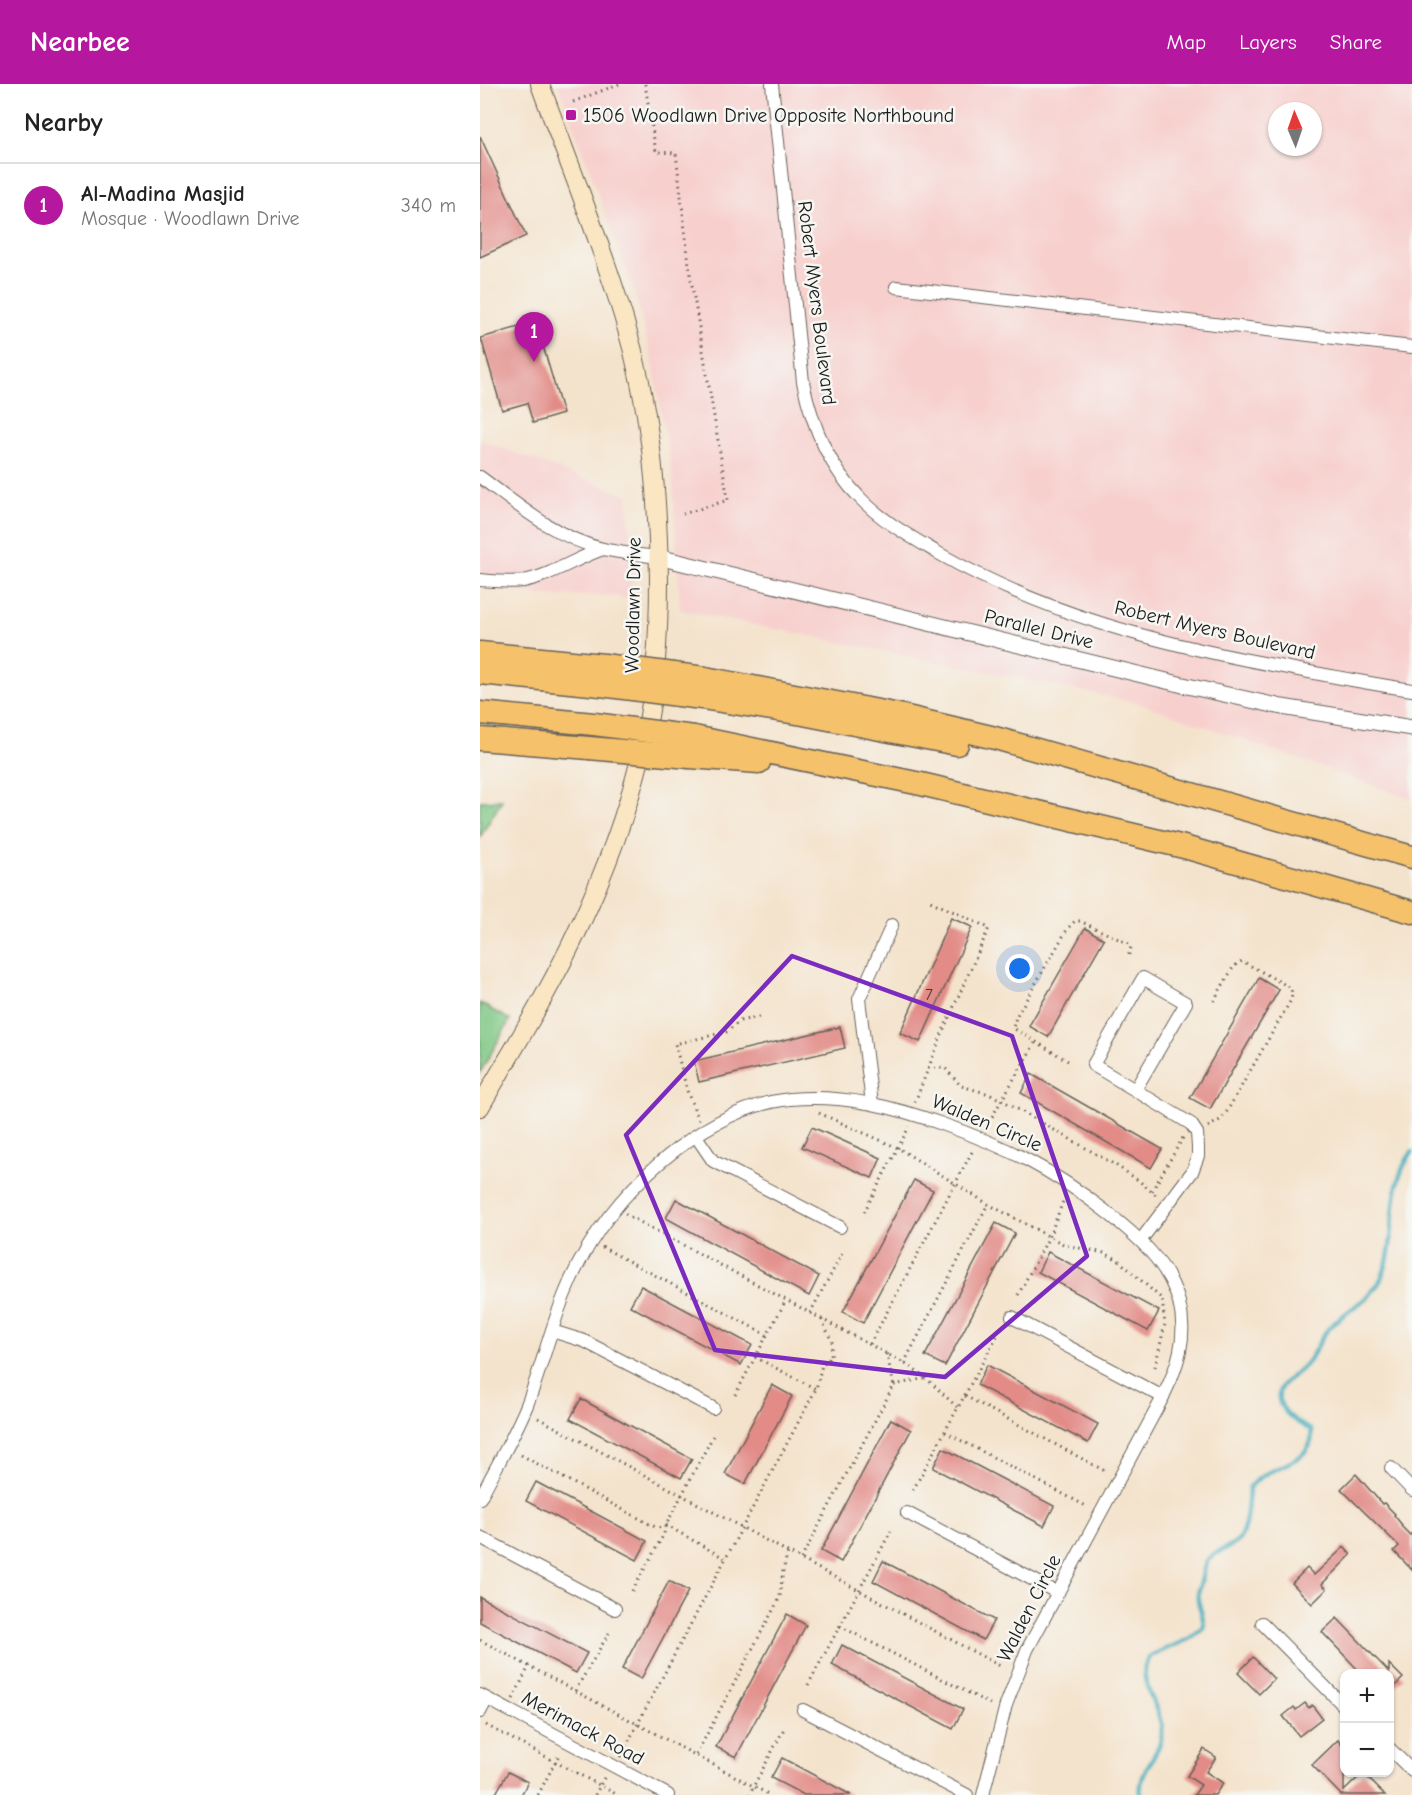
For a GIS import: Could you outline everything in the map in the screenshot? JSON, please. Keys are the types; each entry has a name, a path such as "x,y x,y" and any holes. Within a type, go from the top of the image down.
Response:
{"highway":[{"path":"480,652 603,675 703,688 803,714 891,730 1210,800 1412,857"},
{"path":"480,673 603,675"},
{"path":"480,714 594,724 692,747 921,784 1184,847 1412,912"},
{"path":"480,739 589,748 692,747"}],"main road":[{"name":"Woodlawn Drive","path":"480,1107 577,932 607,862 645,739 653,693 658,626 656,489 649,429 635,360 625,319 540,84"}],"street":[{"name":"Robert Myers Boulevard","path":"772,84 805,390 815,428 827,453 861,499 908,535 962,566 1001,586 1092,622 1188,649 1412,690"},
{"path":"896,288 1412,347"},
{"path":"480,477 534,517 564,535 603,549 658,557"},
{"path":"480,580 520,581 539,577 581,556 603,549"},
{"name":"Parallel Drive","path":"658,557 1183,685 1282,707 1412,728"},
{"path":"872,1103 859,999 892,925"},
{"path":"1135,1090 1186,1003 1143,978 1092,1065 1191,1124 1197,1133 1198,1156 1192,1172 1141,1240"},
{"name":"Walden Circle","path":"480,1498 525,1410 572,1275 602,1223 640,1181 664,1159 696,1136 737,1113 775,1101 826,1098 872,1103 906,1112 994,1143 1030,1160 1079,1191 1141,1240 1171,1279 1182,1316 1183,1330 1180,1357 1163,1397 1028,1650 1013,1683 983,1795"},
{"path":"696,1136 713,1161 840,1227"},
{"path":"1012,1317 1163,1397"},
{"path":"552,1331 584,1341 713,1407"},
{"path":"1391,1468 1412,1490"},
{"path":"907,1514 1058,1593"},
{"path":"480,1537 615,1609"},
{"path":"1262,1623 1340,1702"},
{"path":"482,1718 484,1697"},
{"name":"Merimack Road","path":"484,1697 668,1795"},
{"path":"803,1710 967,1795"},
{"path":"1394,1754 1412,1771"}],"path":[{"path":"573,102 619,84"},
{"path":"645,84 656,152 676,153 690,273 728,500 683,514"},
{"path":"915,1102 989,928 928,900"},
{"path":"1068,1061 1013,1028 1013,1023 1071,923 1080,921 1123,939 1131,947 1128,958"},
{"path":"1206,1127 1220,1120 1226,1113 1291,1000 1293,992 1291,988 1242,961 1234,966 1212,1002"},
{"path":"700,1123 688,1094 675,1044 726,1032 740,1021 759,1017"},
{"path":"985,1129 1035,1043"},
{"path":"928,1068 945,1068 961,1086 1002,1100 1117,1166 1161,1199"},
{"path":"819,1113 898,1148 988,1204 1065,1245 1117,1258 1162,1299 1165,1323 1155,1367"},
{"path":"864,1212 909,1127"},
{"path":"1152,1191 1186,1131"},
{"path":"870,1344 975,1146"},
{"path":"1018,1295 1049,1237 1064,1199"},
{"path":"904,1363 988,1204"},
{"path":"623,1213 904,1363 926,1378 958,1408"},
{"path":"598,1245 767,1335"},
{"path":"810,1312 842,1254"},
{"path":"735,1395 786,1300"},
{"path":"619,1758 816,1389 822,1365 829,1360 832,1353 830,1334 821,1318"},
{"path":"913,1490 997,1336"},
{"path":"801,1559 894,1385 885,1352"},
{"path":"755,1357 816,1389"},
{"path":"894,1385 926,1378"},
{"path":"965,1396 1105,1471"},
{"path":"538,1418 1002,1667"},
{"path":"945,1432 1086,1506"},
{"path":"632,1591 664,1534 665,1526 713,1436"},
{"path":"521,1455 657,1528 665,1526 725,1559"},
{"path":"808,1685 891,1531"},
{"path":"696,1755 776,1605 782,1591 783,1570 788,1552"},
{"path":"840,1626 990,1704"},
{"path":"576,1691 609,1633"},
{"path":"480,1640 770,1795"},
{"path":"508,1709 529,1666"},
{"path":"482,1718 555,1762 618,1795"},
{"path":"749,1795 785,1727"},
{"path":"538,1795 562,1749"},
{"path":"595,1795 607,1772"}],"highlighted area":[{"path":"792,956 1012,1036 1087,1256 945,1377 715,1350 626,1135"}],"shaded area":[{"path":"558,84 1412,84 1412,799 1136,702 680,610 672,472 653,364 635,294"},
{"path":"480,440 628,495 633,600 610,595 539,596 519,591 480,588"}],"green space":[{"path":"502,800 480,837 480,801"},
{"path":"480,1003 510,1020 480,1073"}],"building":[{"path":"480,136 526,236 480,257"},
{"path":"536,322 563,414 533,423 527,403 502,410 481,338"},
{"path":"951,918 972,927 920,1042 900,1033"},
{"path":"1085,928 1104,939 1048,1037 1029,1026"},
{"path":"1259,978 1279,990 1210,1109 1190,1098"},
{"path":"840,1027 845,1048 699,1082 694,1061"},
{"path":"1031,1074 1162,1149 1151,1168 1021,1093"},
{"path":"812,1127 881,1158 872,1178 802,1147"},
{"path":"914,1180 933,1190 863,1323 843,1312"},
{"path":"676,1199 819,1276 809,1296 666,1218"},
{"path":"996,1223 1015,1233 945,1366 925,1356"},
{"path":"1048,1252 1159,1311 1148,1331 1038,1272"},
{"path":"641,1286 752,1345 741,1365 630,1306"},
{"path":"987,1365 1098,1424 1088,1443 977,1385"},
{"path":"772,1385 792,1396 745,1484 725,1474"},
{"path":"581,1399 692,1459 681,1478 570,1419"},
{"path":"891,1419 911,1430 841,1562 821,1551"},
{"path":"943,1448 1054,1506 1044,1526 933,1468"},
{"path":"1356,1474 1382,1504 1384,1503 1395,1514 1401,1526 1410,1535 1412,1533 1412,1570 1394,1551 1399,1546 1341,1489"},
{"path":"536,1482 647,1541 637,1560 526,1501"},
{"path":"1344,1547 1351,1555 1322,1584 1327,1589 1312,1604 1292,1583 1307,1568 1314,1575"},
{"path":"883,1561 994,1620 983,1640 873,1581"},
{"path":"669,1581 688,1591 641,1679 622,1669"},
{"path":"480,1597 587,1653 576,1673 480,1622"},
{"path":"787,1614 806,1625 736,1757 716,1747"},
{"path":"1337,1618 1386,1669 1357,1669 1322,1632"},
{"path":"842,1645 963,1709 953,1729 832,1665"},
{"path":"1253,1657 1274,1679 1259,1694 1238,1673"},
{"path":"1394,1669 1403,1678 1394,1687"},
{"path":"1305,1703 1309,1708 1312,1705 1322,1718 1299,1736 1283,1716 1294,1707 1296,1710"},
{"path":"1338,1740 1340,1743 1340,1777 1344,1777 1344,1791 1359,1777 1367,1777 1385,1795 1341,1795 1312,1765"},
{"path":"1204,1749 1216,1757 1206,1772 1223,1783 1215,1795 1194,1795 1201,1785 1187,1776"},
{"path":"782,1758 851,1795 804,1795 771,1778"},
{"path":"508,1772 528,1782 521,1795 495,1795"}],"waterway":[{"path":"1141,1795 1142,1779 1157,1750 1162,1734 1158,1714 1146,1683 1146,1663 1152,1655 1189,1639 1204,1627 1198,1595 1206,1563 1216,1553 1233,1545 1240,1538 1246,1516 1249,1488 1264,1475 1298,1458 1309,1446 1312,1439 1311,1430 1293,1419 1283,1408 1279,1396 1280,1389 1307,1363 1331,1326 1369,1295 1381,1279 1390,1247 1398,1182 1403,1166 1412,1152"}],"place":[{"name":"1506 Woodlawn Drive Opposite Northbound","path":"571,115"},
{"name":"Al-Madina Masjid","path":"534,362"}]}
